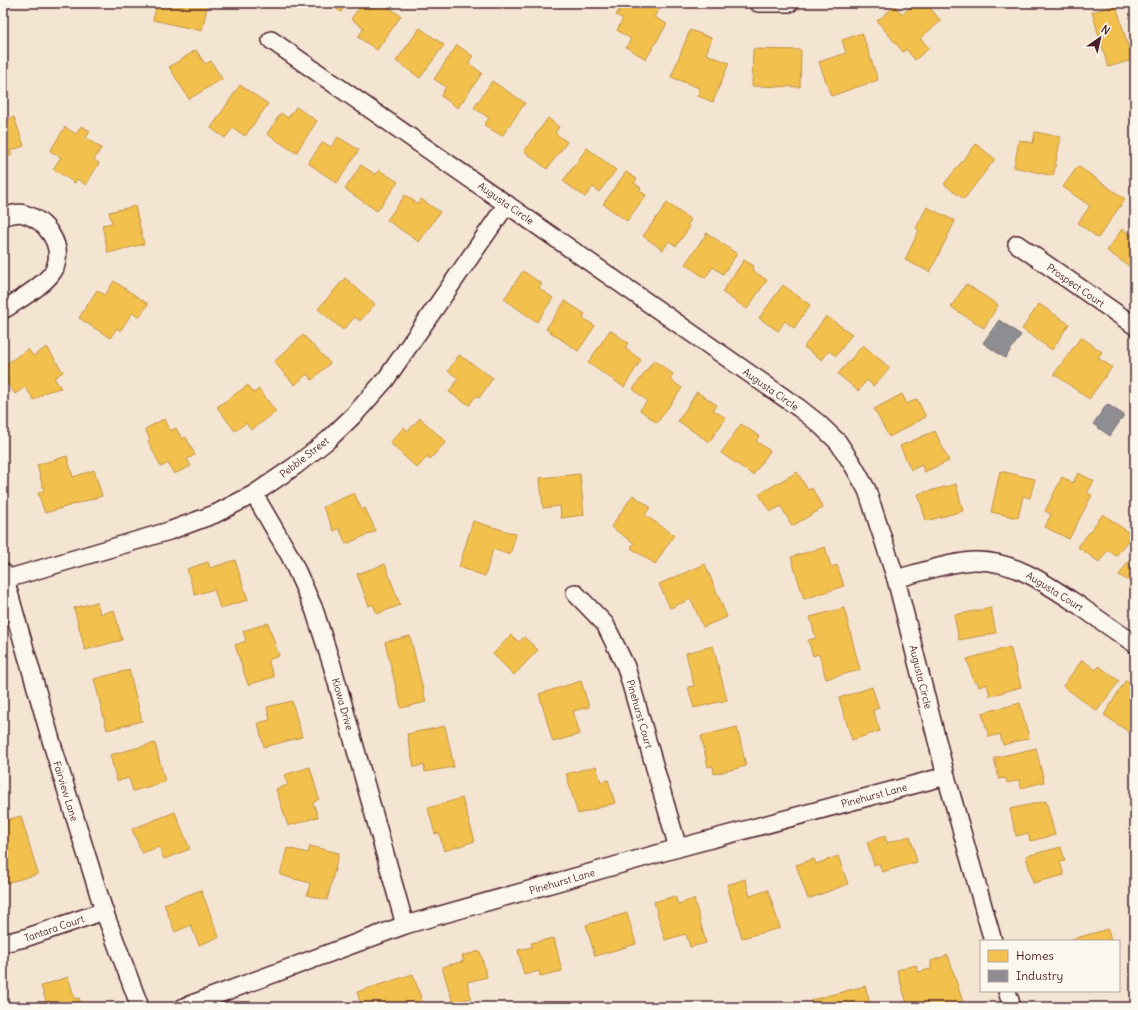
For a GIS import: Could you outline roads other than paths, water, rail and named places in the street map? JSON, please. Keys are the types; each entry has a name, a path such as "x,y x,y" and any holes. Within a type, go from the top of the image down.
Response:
{"street":[{"path":"758,3 790,3"},
{"name":"Augusta Circle","path":"271,40 793,404 818,423 838,442 867,490 896,579 946,776 993,940"},
{"name":"Pebble Street","path":"4,577 169,531 215,514 254,494 295,466 322,444 360,408 390,373 507,204"},
{"path":"3,217 23,213 40,222 53,236 58,252 55,269 43,283 3,310"},
{"name":"Prospect Court","path":"1017,244 1135,326"},
{"name":"Kiowa Drive","path":"254,494 290,556 314,609 332,665 405,925"},
{"name":"Augusta Court","path":"896,579 956,563 974,561 1000,563 1026,572 1058,591 1135,644"},
{"name":"Fairview Lane","path":"4,577 53,748 104,911 140,1007"},
{"name":"Pinehurst Court","path":"575,593 605,624 626,667 678,848"},
{"name":"Pinehurst Lane","path":"184,1007 405,925 678,848 946,776"},
{"name":"Tantara Court","path":"3,943 25,938 104,911"},
{"path":"1007,992 1012,1007"}]}
